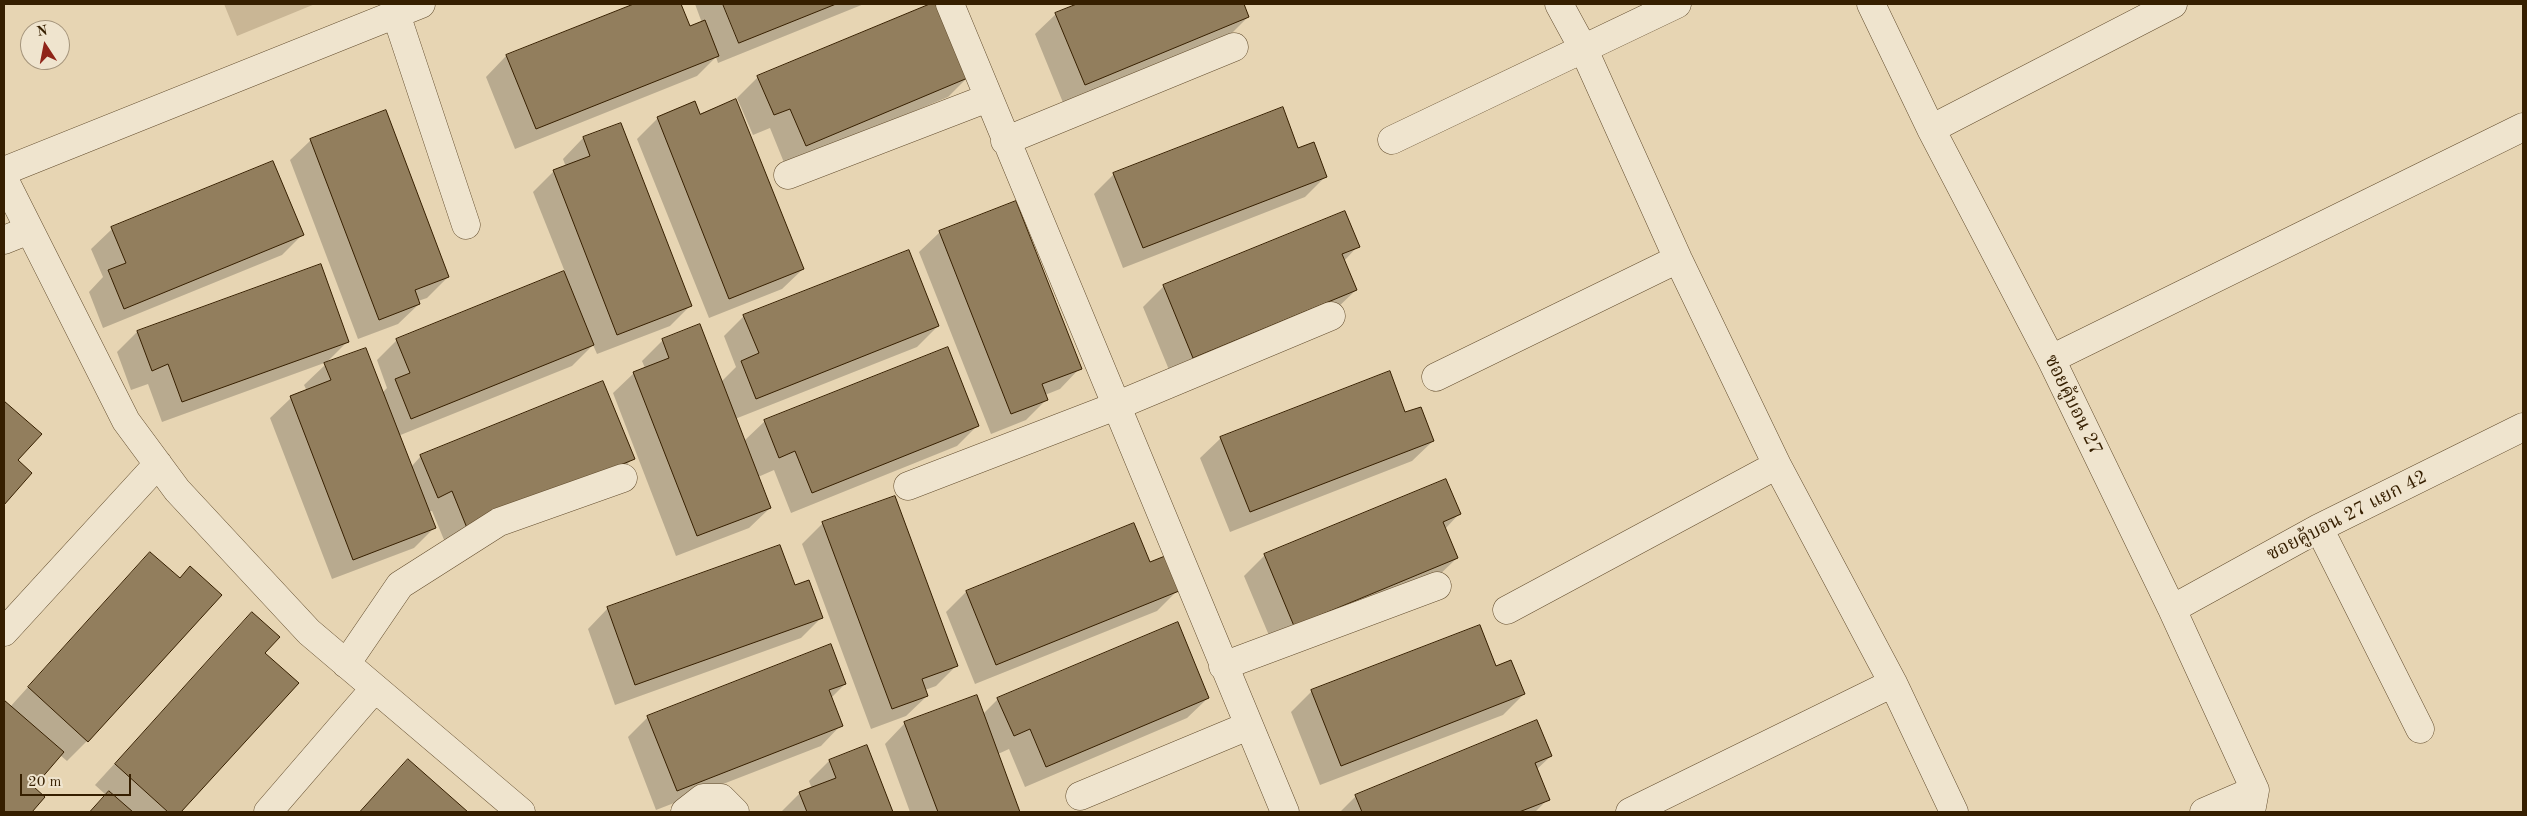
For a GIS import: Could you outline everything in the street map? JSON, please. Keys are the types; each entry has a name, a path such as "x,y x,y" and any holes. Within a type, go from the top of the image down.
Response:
{"street":[{"path":"4,171 421,4"},
{"path":"950,4 1005,141 1285,812"},
{"path":"1559,4 1584,50 1678,259 1777,465 1893,683 1954,812"},
{"path":"1392,140 1677,4"},
{"name":"ซอยคู้บอน 27","path":"1870,4 1931,129 2051,359 2172,609 2253,801"},
{"path":"1931,129 2173,4"},
{"path":"396,14 466,225"},
{"path":"1005,141 1234,47"},
{"path":"788,174 988,98"},
{"path":"2051,359 2523,127"},
{"path":"4,179 126,421 177,490 309,632 521,812"},
{"path":"4,240 29,230"},
{"path":"1436,377 1678,259"},
{"path":"908,486 1116,406 1331,316"},
{"name":"ซอยคู้บอน 27 แยก 42","path":"2172,609 2319,528 2523,427"},
{"path":"4,632 158,464"},
{"path":"1507,610 1777,465"},
{"path":"346,664 400,585 499,522 623,478"},
{"path":"2319,528 2420,729"},
{"path":"1223,666 1437,586"},
{"path":"1630,812 1893,683"},
{"path":"268,812 375,688"},
{"path":"1080,796 1248,726"},
{"path":"685,812 703,798 721,798 735,812"},
{"path":"2204,812 2253,801"}],"shaded area":[{"path":"224,4 315,4 237,36"}],"building":[{"path":"634,4 681,4 690,26 705,20 719,56 536,129 506,55"},
{"path":"723,4 836,4 739,43"},
{"path":"930,4 939,4 970,77 806,146 790,109 774,115 757,76"},
{"path":"1077,4 1244,4 1249,17 1085,85 1055,13"},
{"path":"736,99 804,269 729,299 657,117 695,101 700,114"},
{"path":"1283,107 1298,148 1314,142 1327,177 1143,248 1113,173"},
{"path":"386,110 449,277 415,290 420,304 379,320 310,139"},
{"path":"621,123 692,306 617,335 553,170 590,156 583,137"},
{"path":"273,161 304,235 124,309 108,270 126,263 111,227"},
{"path":"1016,201 1082,369 1042,384 1048,400 1011,414 939,231"},
{"path":"1345,211 1360,247 1342,254 1357,290 1193,358 1163,285"},
{"path":"909,250 939,326 756,399 741,361 759,353 743,315"},
{"path":"321,264 349,342 182,402 168,364 152,371 137,331"},
{"path":"564,271 594,345 411,419 395,379 410,373 396,339"},
{"path":"700,324 771,508 697,536 633,372 669,358 662,339"},
{"path":"948,347 979,426 812,493 795,451 779,458 764,420"},
{"path":"366,348 436,528 353,560 290,396 331,380 324,363"},
{"path":"1390,371 1405,412 1421,407 1434,441 1250,512 1220,437"},
{"path":"603,381 635,459 467,528 452,491 438,498 420,455"},
{"path":"4,401 42,434 18,460 32,473 4,505"},
{"path":"1446,479 1461,514 1443,522 1458,558 1294,626 1264,554"},
{"path":"895,496 958,666 922,679 928,696 892,709 822,522"},
{"path":"1134,523 1150,562 1165,556 1179,591 996,665 966,591"},
{"path":"780,545 795,585 809,580 823,618 635,685 607,607"},
{"path":"150,552 180,578 190,566 222,595 88,742 28,687"},
{"path":"252,612 280,637 265,653 299,683 181,812 168,812 115,764"},
{"path":"1178,622 1209,698 1046,767 1030,729 1014,736 997,698"},
{"path":"1480,625 1496,666 1511,660 1525,694 1341,766 1311,690"},
{"path":"831,644 846,684 829,690 843,726 677,791 647,716"},
{"path":"977,695 1020,812 938,812 904,722"},
{"path":"4,700 64,752 34,787 45,797 32,812 4,812"},
{"path":"1537,720 1552,756 1535,763 1550,800 1519,812 1362,812 1355,795"},
{"path":"867,745 893,812 807,812 799,792 836,778 829,760"},
{"path":"408,759 468,812 360,812"},
{"path":"109,791 133,812 90,812"}]}
